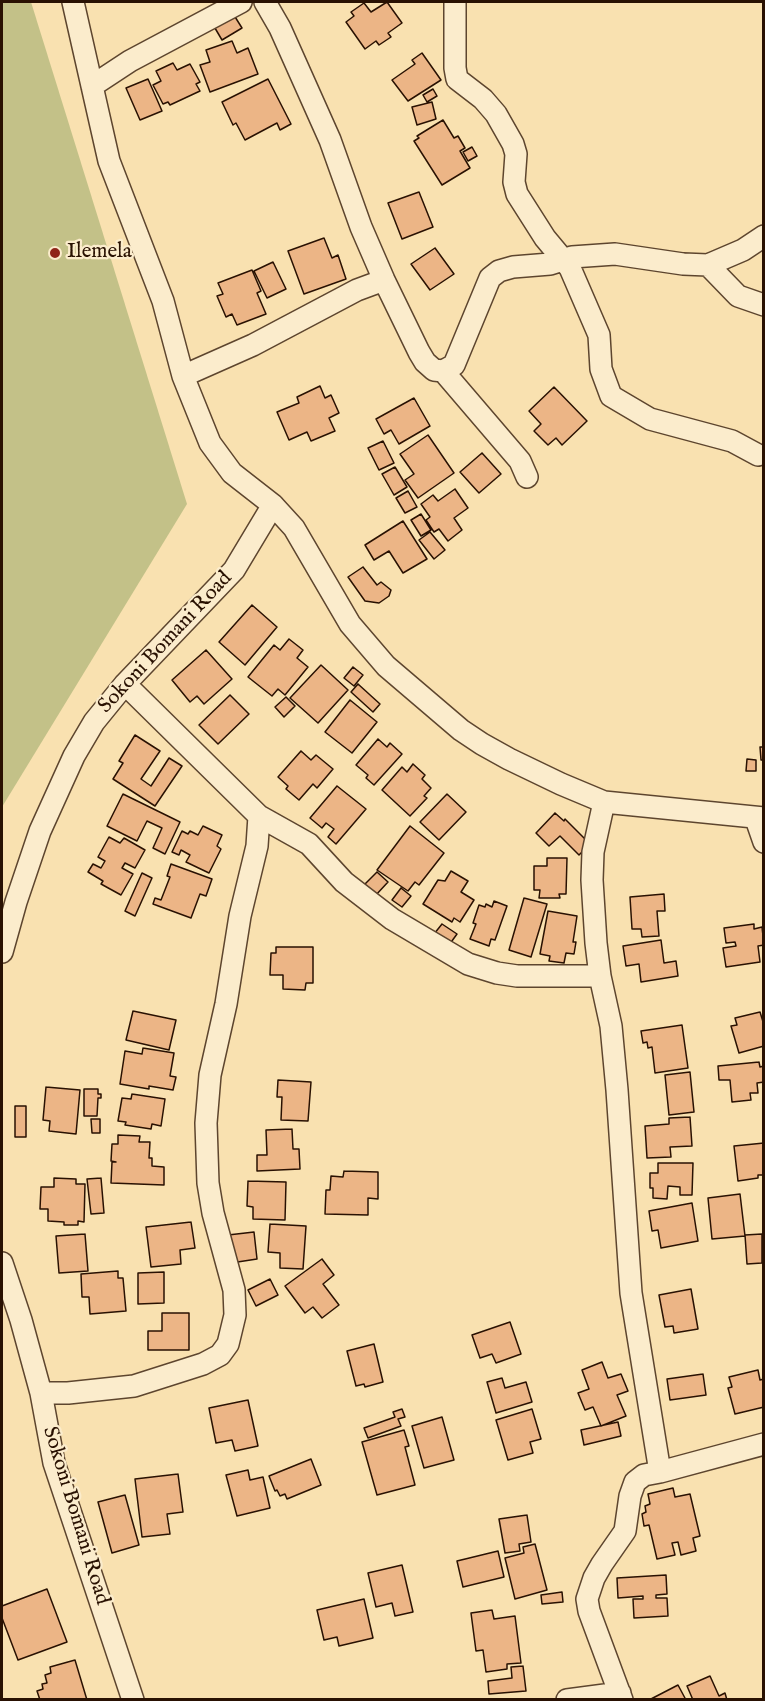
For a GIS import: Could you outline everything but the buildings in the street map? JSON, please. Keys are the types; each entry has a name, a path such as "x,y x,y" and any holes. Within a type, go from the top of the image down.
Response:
{"street":[{"path":"73,2 109,161 163,300 183,375 210,443 232,473 273,505 294,528 350,624 386,666 452,723 482,744 551,779 604,802 760,819 764,842"},
{"path":"93,86 130,61 241,2"},
{"path":"265,2 280,28 330,140 361,227 384,280 425,362 434,370 444,371 454,365 485,287 490,278 499,271 572,257 615,254 708,266 743,250 764,236"},
{"path":"455,2 455,68 458,79 483,99 496,114 513,144 516,154 514,182 517,194 541,231 570,268 599,335 601,369 611,396 650,419 732,441 758,455"},
{"path":"708,266 738,296 764,305"},
{"path":"183,375 253,345 357,290 384,280"},
{"path":"444,371 520,461 527,477"},
{"name":"Sokoni Bomani Road","path":"2,952 15,902 40,831 74,756 94,722 125,684 234,570 273,505"},
{"path":"125,684 260,816 309,844 344,882 376,907 468,964 497,973 517,976 600,976"},
{"path":"604,802 594,841 592,880 600,976 611,1026 618,1090 631,1293 660,1472"},
{"path":"41,1393 68,1393 134,1386 203,1364 220,1355 228,1344 235,1316 234,1290 213,1213 208,1183 206,1122 210,1075 226,1004 240,916 257,846 260,816"},
{"name":"Sokoni Bomani Road","path":"2,1263 21,1320 41,1393 54,1463 133,1700"},
{"path":"567,1700 621,1696 589,1611 587,1599 594,1578 625,1531 634,1482 644,1474 660,1472 764,1444"}],"shaded area":[{"name":"Ilemela","path":"2,2 31,2 187,504 2,807"}],"place":[{"name":"Ilemela","path":"55,253"}]}
